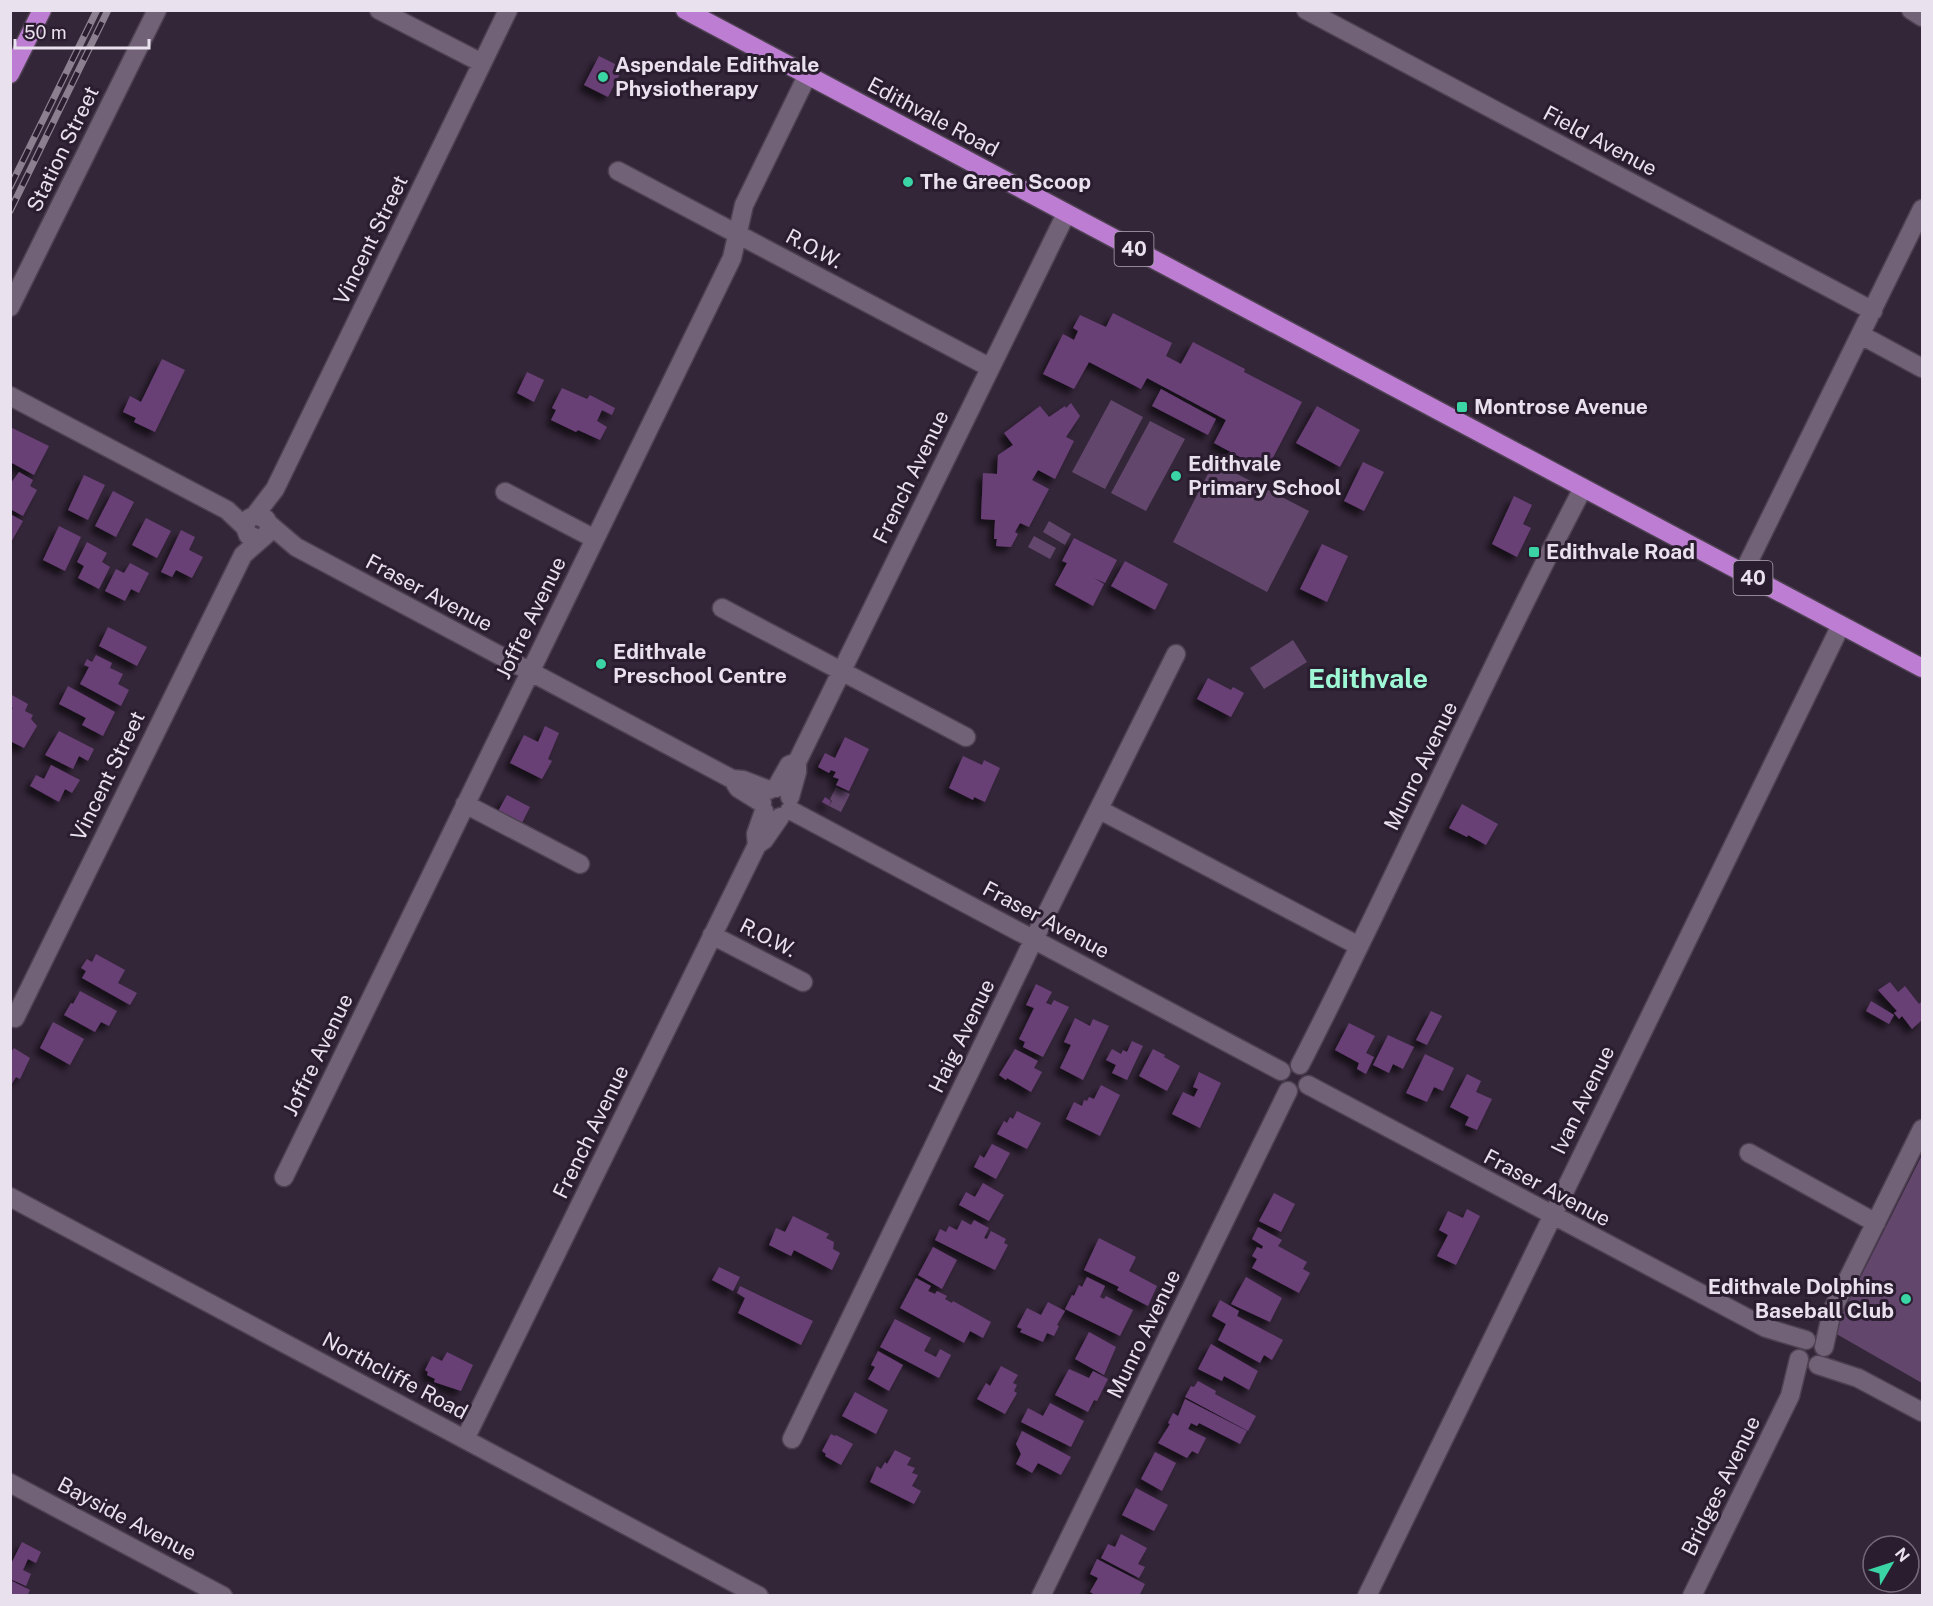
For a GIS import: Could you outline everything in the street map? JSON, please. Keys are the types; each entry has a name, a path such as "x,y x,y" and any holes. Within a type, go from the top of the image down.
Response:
{"highway":[{"path":"11,73 42,10"},
{"name":"Edithvale Road","path":"685,10 1923,668"}],"street":[{"name":"Station Street","path":"10,307 157,10"},
{"path":"379,10 482,63"},
{"name":"Vincent Street","path":"15,1018 508,10"},
{"name":"Field Avenue","path":"1306,10 1873,311"},
{"path":"1911,10 1923,17"},
{"name":"Joffre Avenue","path":"284,1177 730,262 746,201 807,76"},
{"name":"R.O.W.","path":"618,171 989,367"},
{"path":"1743,573 1923,209"},
{"name":"French Avenue","path":"465,1439 757,844 756,834 776,802 789,765 797,762 1066,214"},
{"path":"1861,335 1923,368"},
{"name":"Fraser Avenue","path":"10,396 732,779 743,780 776,802 1281,1071"},
{"name":"Munro Avenue","path":"1300,1065 1521,610 1583,488"},
{"path":"505,492 596,539"},
{"path":"722,608 966,737"},
{"name":"Ivan Avenue","path":"1366,1596 1842,625"},
{"name":"Haig Avenue","path":"792,1439 1034,939 1176,654"},
{"path":"465,804 580,864"},
{"path":"1100,810 1359,946"},
{"name":"R.O.W.","path":"712,935 803,982"},
{"path":"1289,1065 1300,1065 1308,1073 1308,1085 1297,1093 1284,1090 1280,1081 1281,1071 1289,1065"},
{"name":"Fraser Avenue","path":"1308,1085 1923,1412"},
{"name":"Munro Avenue","path":"1041,1596 1288,1091"},
{"name":"Bridges Avenue","path":"1692,1596 1923,1129"},
{"path":"1749,1154 1876,1223"},
{"name":"Northcliffe Road","path":"10,1197 759,1596"},
{"name":"Bayside Avenue","path":"10,1483 223,1596"}],"shaded area":[{"path":"1111,400 1143,417 1105,489 1072,472"},
{"path":"1150,421 1185,439 1146,511 1111,493"},
{"path":"1214,462 1309,511 1267,592 1173,542"},
{"path":"1049,521 1071,534 1065,545 1043,532"},
{"path":"1034,536 1056,548 1050,559 1028,547"},
{"path":"1293,640 1307,662 1264,689 1250,668"},
{"path":"836,787 850,794 841,812 829,806"},
{"path":"1922,1155 1922,1383 1833,1332"}],"building":[{"name":"Aspendale Edithvale Physiotherapy","path":"599,56 623,68 608,97 584,85"},
{"path":"1113,313 1172,343 1166,356 1181,364 1193,342 1302,402 1266,471 1214,443 1226,420 1147,378 1141,389 1089,362 1074,389 1043,374 1063,334 1074,340 1078,331 1073,328 1080,315 1106,327"},
{"path":"162,359 185,370 155,432 134,422 136,418 123,412 130,396 141,402"},
{"path":"527,372 544,380 534,402 517,393"},
{"path":"562,388 587,399 590,395 615,408 612,415 602,410 597,421 607,427 600,440 551,420 556,410 552,408"},
{"path":"1161,389 1216,419 1208,435 1152,406"},
{"path":"1071,403 1080,416 1066,437 1074,441 1055,479 1038,470 1032,480 1049,489 1029,527 1020,523 1015,532 1018,534 1011,547 996,546 995,520 981,519 983,473 997,474 998,455 1013,445 1004,433 1040,406 1049,417"},
{"path":"1317,406 1360,430 1340,467 1296,443"},
{"path":"10,427 49,446 34,475 12,463"},
{"path":"1363,462 1384,472 1364,511 1344,501"},
{"path":"19,472 33,480 30,486 37,490 23,516 10,509 10,484"},
{"path":"84,475 105,485 88,520 68,510"},
{"path":"113,491 134,502 116,537 95,526"},
{"path":"1514,496 1532,505 1523,524 1531,528 1517,557 1492,544"},
{"path":"10,514 23,521 10,544"},
{"path":"146,518 171,531 157,558 132,545"},
{"path":"59,526 81,537 65,571 43,560"},
{"path":"181,530 195,537 189,550 203,557 192,578 176,570 172,577 161,572"},
{"path":"1074,538 1117,560 1105,583 1094,578 1104,584 1093,606 1055,585 1067,563 1062,561"},
{"path":"87,542 107,553 102,562 110,567 99,589 78,578 84,566 77,562"},
{"path":"1322,544 1348,556 1327,602 1300,589"},
{"path":"1125,561 1168,584 1155,610 1111,586"},
{"path":"130,563 149,573 139,593 131,589 125,601 105,591 116,569 124,573"},
{"path":"108,627 147,647 137,666 99,646"},
{"path":"96,655 112,663 110,668 123,674 118,684 129,690 121,706 80,684 89,667 84,665 87,659 92,662"},
{"path":"1208,678 1231,690 1233,687 1244,693 1231,717 1197,699"},
{"path":"68,686 115,712 103,736 82,725 86,718 59,704"},
{"path":"10,694 28,704 25,711 33,715 31,719 37,726 24,748 10,741 10,712 13,708 10,707"},
{"path":"545,726 559,733 548,759 552,761 542,779 510,763 524,735 538,742"},
{"path":"59,731 94,749 88,761 79,756 73,769 45,755"},
{"path":"845,737 869,749 849,791 836,785 839,779 833,777 836,772 831,770 829,773 818,767 825,753 835,758"},
{"path":"963,756 982,765 984,760 1000,768 985,802 974,797 973,800 949,788"},
{"path":"51,765 80,780 72,793 65,789 59,802 30,786 36,775 44,779"},
{"path":"507,795 530,807 520,827 496,815"},
{"path":"825,797 831,801 829,806 822,802"},
{"path":"1462,804 1498,824 1486,845 1449,828"},
{"path":"96,954 125,970 118,983 137,993 130,1005 82,978 86,971 81,968 87,959 92,962"},
{"path":"1890,982 1898,992 1905,986 1919,1004 1922,1001 1922,1020 1912,1029 1902,1016 1899,1019 1894,1013 1897,1011 1878,990"},
{"path":"1036,984 1052,992 1046,1003 1051,1005 1054,1000 1069,1007 1043,1057 1023,1047 1025,1042 1019,1039 1034,1008 1026,1005"},
{"path":"80,991 117,1011 109,1026 101,1022 95,1032 64,1015"},
{"path":"1871,1001 1894,1015 1889,1024 1866,1011"},
{"path":"1431,1011 1442,1016 1427,1045 1416,1040"},
{"path":"1075,1018 1090,1026 1093,1019 1109,1026 1083,1080 1060,1068 1071,1045 1064,1042"},
{"path":"53,1022 84,1039 70,1065 40,1048"},
{"path":"1349,1023 1375,1036 1366,1053 1374,1057 1366,1074 1357,1069 1359,1063 1335,1050"},
{"path":"1388,1035 1414,1047 1403,1069 1393,1064 1389,1073 1373,1065"},
{"path":"1132,1041 1143,1046 1127,1080 1112,1073 1116,1065 1106,1060 1112,1049 1121,1054 1123,1050 1127,1052"},
{"path":"14,1048 30,1058 20,1079 16,1077 10,1087 10,1049"},
{"path":"1015,1049 1038,1061 1034,1068 1042,1072 1031,1092 999,1075"},
{"path":"1153,1049 1180,1066 1167,1091 1139,1076"},
{"path":"1425,1054 1454,1068 1443,1091 1434,1087 1427,1102 1406,1093"},
{"path":"1199,1072 1221,1083 1200,1128 1172,1114 1183,1092 1194,1097 1198,1089 1193,1087"},
{"path":"1467,1074 1481,1081 1476,1092 1492,1099 1477,1130 1465,1125 1469,1117 1450,1107"},
{"path":"1101,1085 1120,1095 1100,1136 1066,1119 1074,1102 1082,1106 1084,1100 1087,1101 1089,1097 1094,1099"},
{"path":"1017,1111 1041,1123 1027,1149 997,1134 1004,1121 1007,1123 1010,1117 1013,1119"},
{"path":"992,1144 1010,1153 996,1179 974,1167 980,1155 984,1158"},
{"path":"983,1183 1004,1195 989,1221 959,1205 966,1192 975,1197"},
{"path":"1274,1193 1295,1204 1281,1232 1259,1221"},
{"path":"1467,1209 1480,1216 1456,1265 1437,1256 1448,1235 1439,1230 1448,1211 1463,1218"},
{"path":"793,1216 829,1234 826,1238 834,1242 833,1249 840,1253 832,1270 794,1250 791,1256 769,1245 776,1228 785,1232"},
{"path":"962,1220 971,1225 974,1220 989,1228 984,1238 987,1239 991,1231 1006,1239 1004,1243 1008,1245 995,1270 935,1240 940,1229 946,1232 949,1226 957,1230"},
{"path":"1258,1227 1282,1240 1278,1246 1307,1262 1303,1269 1310,1273 1299,1293 1252,1268 1257,1259 1252,1256 1257,1247 1262,1249 1263,1246 1252,1239"},
{"path":"1099,1238 1136,1257 1129,1271 1157,1286 1148,1306 1117,1290 1119,1287 1084,1270"},
{"path":"933,1247 957,1260 942,1289 918,1275"},
{"path":"719,1267 740,1277 733,1291 712,1280"},
{"path":"1087,1277 1105,1286 1100,1297 1104,1299 1106,1296 1133,1310 1120,1336 1065,1309 1072,1295 1074,1296 1079,1285 1082,1287"},
{"path":"1246,1277 1282,1298 1270,1322 1231,1304"},
{"path":"916,1278 931,1286 928,1291 935,1294 937,1291 947,1296 945,1299 991,1322 983,1338 970,1331 964,1343 900,1308"},
{"path":"740,1286 813,1321 801,1345 738,1313 745,1298 737,1293"},
{"path":"1220,1300 1239,1311 1237,1316 1283,1340 1272,1360 1264,1355 1260,1363 1218,1340 1226,1324 1212,1316"},
{"path":"1048,1302 1065,1311 1054,1336 1047,1333 1043,1342 1020,1332 1022,1329 1017,1327 1027,1308 1041,1315"},
{"path":"895,1319 931,1338 924,1351 936,1357 940,1349 951,1355 939,1378 880,1347"},
{"path":"1089,1332 1116,1347 1104,1375 1075,1359"},
{"path":"1211,1344 1258,1371 1249,1390 1224,1376 1222,1381 1198,1369"},
{"path":"878,1351 903,1365 889,1391 868,1379 875,1367 871,1365"},
{"path":"447,1352 473,1365 461,1391 434,1382 435,1379 427,1375 428,1372 425,1370 432,1356 442,1361"},
{"path":"1001,1366 1018,1375 1013,1383 1017,1385 1014,1391 1017,1393 1005,1414 977,1399 986,1383 990,1386"},
{"path":"1069,1369 1089,1378 1093,1371 1108,1379 1097,1401 1094,1400 1088,1412 1055,1395"},
{"path":"1198,1381 1216,1391 1215,1394 1256,1416 1248,1431 1185,1397 1191,1386 1194,1387"},
{"path":"855,1392 888,1410 876,1434 842,1416"},
{"path":"1185,1399 1247,1431 1240,1444 1199,1423 1197,1426 1191,1423 1188,1429 1206,1438 1198,1454 1192,1451 1187,1458 1158,1443 1170,1424 1168,1423 1173,1413 1178,1416"},
{"path":"1050,1403 1084,1421 1071,1447 1021,1422 1028,1408 1043,1416"},
{"path":"1022,1431 1071,1457 1061,1475 1038,1463 1032,1473 1016,1464 1021,1454 1016,1444"},
{"path":"831,1434 853,1444 841,1465 825,1456 826,1454 822,1451"},
{"path":"895,1450 911,1458 907,1465 915,1468 912,1473 918,1475 912,1486 921,1491 914,1504 870,1482 877,1466 881,1469 885,1462 887,1464"},
{"path":"1155,1452 1176,1463 1162,1491 1141,1479"},
{"path":"1136,1488 1168,1505 1154,1531 1122,1515"},
{"path":"1121,1534 1147,1548 1138,1564 1145,1567 1139,1578 1101,1558 1108,1544 1115,1547"},
{"path":"22,1542 41,1552 36,1563 28,1559 23,1570 31,1574 26,1586 10,1579 10,1566"},
{"path":"1097,1559 1145,1584 1139,1596 1097,1596 1090,1592 1098,1578 1090,1574"},
{"path":"10,1580 30,1590 27,1596 10,1596"}],"railway":[{"path":"10,187 97,10"},
{"path":"10,211 108,10"}],"place":[{"name":"Aspendale Edithvale Physiotherapy","path":"603,77"},
{"name":"The Green Scoop","path":"908,182"},
{"name":"Montrose Avenue","path":"1462,407"},
{"name":"Edithvale Primary School","path":"1176,476"},
{"name":"Edithvale Road","path":"1534,552"},
{"name":"Edithvale Preschool Centre","path":"601,664"},
{"name":"Edithvale Dolphins Baseball Club","path":"1906,1299"}],"district":[{"name":"Edithvale","path":"1368,679"}]}
